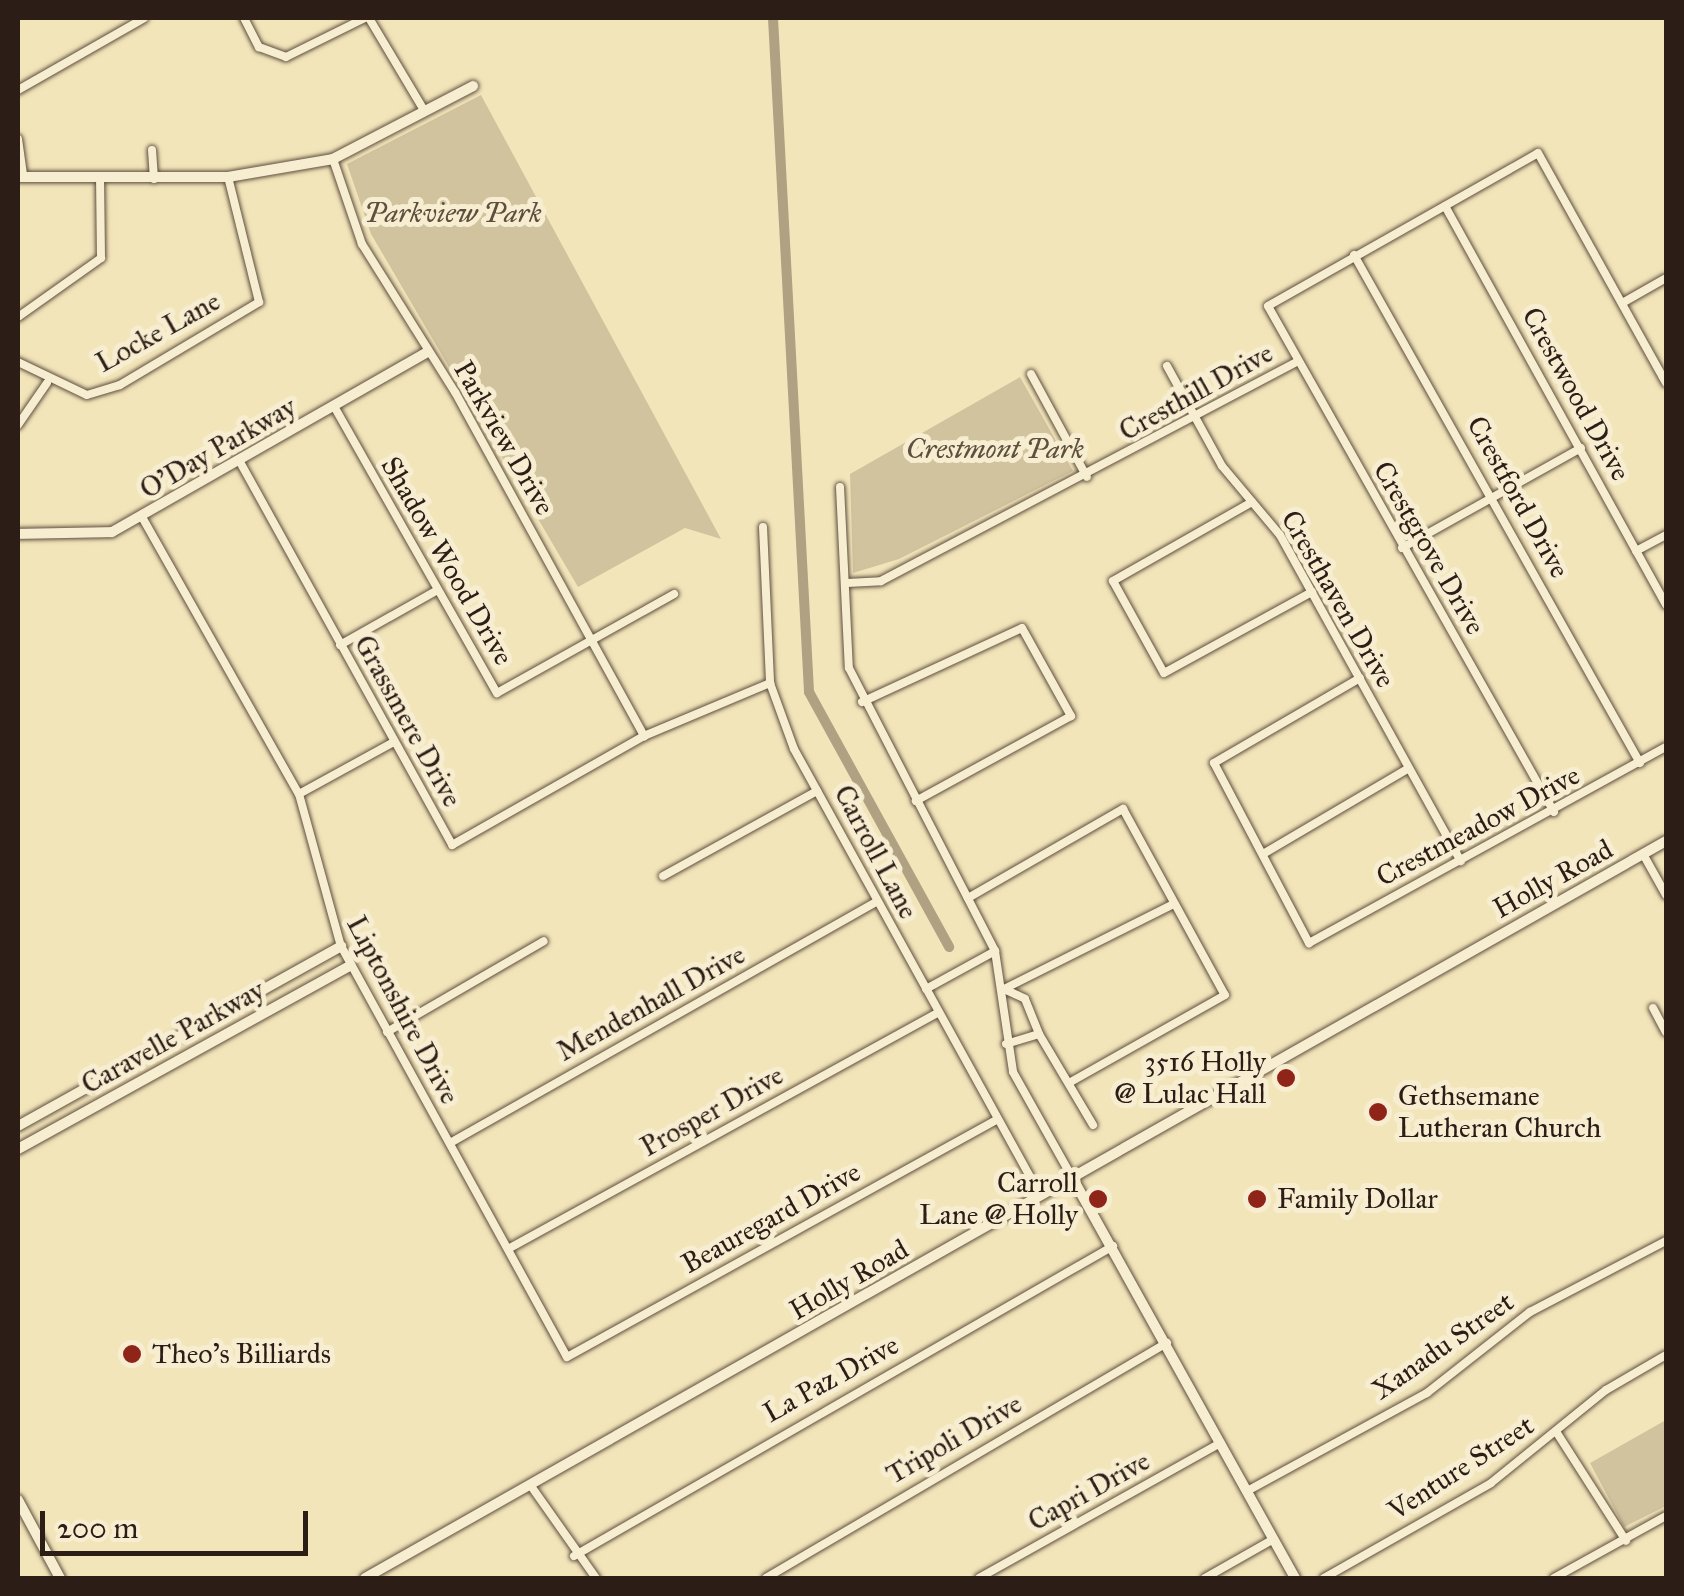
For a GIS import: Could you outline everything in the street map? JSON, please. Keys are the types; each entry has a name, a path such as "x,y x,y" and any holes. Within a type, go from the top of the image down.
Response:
{"street":[{"path":"18,90 144,18"},
{"path":"244,18 259,47 286,57 367,18 425,112"},
{"path":"18,139 20,177 228,177 334,159 473,86"},
{"path":"152,150 154,180"},
{"name":"Cresthill Drive","path":"1268,306 1538,153 1624,302"},
{"name":"Parkview Drive","path":"334,159 362,244 644,736"},
{"path":"18,317 101,258 100,176"},
{"name":"Locke Lane","path":"18,362 47,383 87,394 120,385 258,302 228,177"},
{"name":"Crestwood Drive","path":"1445,206 1666,605"},
{"name":"Crestford Drive","path":"1354,255 1640,762"},
{"path":"1666,278 1624,302 1666,384"},
{"name":"Crestgrove Drive","path":"1268,306 1554,812"},
{"name":"O'Day Parkway","path":"18,534 112,532 427,352"},
{"name":"Cresthill Drive","path":"846,583 882,581 1002,512 1087,478 1297,362"},
{"name":"Cresthaven Drive","path":"1168,366 1195,417 1312,592 1461,862"},
{"path":"1030,374 1087,478"},
{"path":"18,424 47,383"},
{"name":"Shadow Wood Drive","path":"335,408 497,693 591,640"},
{"path":"1402,548 1581,448"},
{"name":"Grassmere Drive","path":"240,462 452,846 644,736 770,683"},
{"path":"840,486 848,668 862,702 995,950 1004,989 1006,1044 1073,1179 1295,1578"},
{"path":"1252,502 1114,581 1164,673 1312,592"},
{"name":"Liptonshire Drive","path":"142,517 299,794 341,946 567,1357"},
{"name":"Carroll Lane","path":"763,527 770,683 817,790 876,902 1030,1174"},
{"path":"1636,551 1666,535"},
{"path":"340,644 436,591"},
{"path":"591,640 674,594"},
{"path":"862,702 1022,628 1071,716 916,802"},
{"path":"1360,678 1214,763 1263,854 1409,768"},
{"path":"299,794 392,743"},
{"name":"Crestmeadow Drive","path":"1263,854 1309,943 1554,812 1666,747"},
{"path":"663,876 817,790"},
{"path":"968,898 1123,809 1225,996 1069,1083"},
{"name":"Holly Road","path":"365,1578 1666,841"},
{"path":"1644,854 1666,895"},
{"name":"Mendenhall Drive","path":"450,1143 876,902"},
{"path":"1004,989 1174,904"},
{"path":"387,1032 544,941"},
{"name":"Caravelle Parkway","path":"18,1126 341,946"},
{"path":"926,989 995,950"},
{"name":"Caravelle Parkway","path":"18,1149 351,965"},
{"path":"1004,989 1025,998 1039,1034 1093,1124"},
{"path":"1653,1008 1666,1032"},
{"name":"Prosper Drive","path":"508,1249 938,1013"},
{"path":"1006,1044 1039,1034"},
{"name":"Beauregard Drive","path":"567,1357 998,1120"},
{"name":"Xanadu Street","path":"1248,1491 1426,1392 1530,1312 1666,1240"},
{"name":"La Paz Drive","path":"574,1556 1113,1246"},
{"name":"Tripoli Drive","path":"766,1578 1167,1343"},
{"name":"Venture Street","path":"1324,1578 1491,1483 1606,1390 1666,1354"},
{"path":"1557,1433 1626,1540"},
{"name":"Capri Drive","path":"979,1578 1221,1443"},
{"path":"532,1486 574,1556 596,1578"},
{"path":"18,1500 60,1578"},
{"path":"1554,1578 1666,1516"},
{"path":"1205,1578 1274,1540"}],"green space":[{"name":"Parkview Park","path":"481,95 721,539 685,528 578,587 371,234 347,164"},
{"name":"Crestmont Park","path":"1020,377 1073,471 899,559 853,573 850,474"},
{"path":"1666,1420 1666,1506 1624,1527 1590,1463"}],"waterway":[{"path":"773,18 809,692 949,947"}],"place":[{"name":"3516 Holly @ Lulac Hall","path":"1286,1078"},
{"name":"Gethsemane Lutheran Church","path":"1378,1112"},
{"name":"Carroll Lane @ Holly","path":"1098,1199"},
{"name":"Family Dollar","path":"1257,1199"},
{"name":"Theo's Billiards","path":"132,1354"}]}
